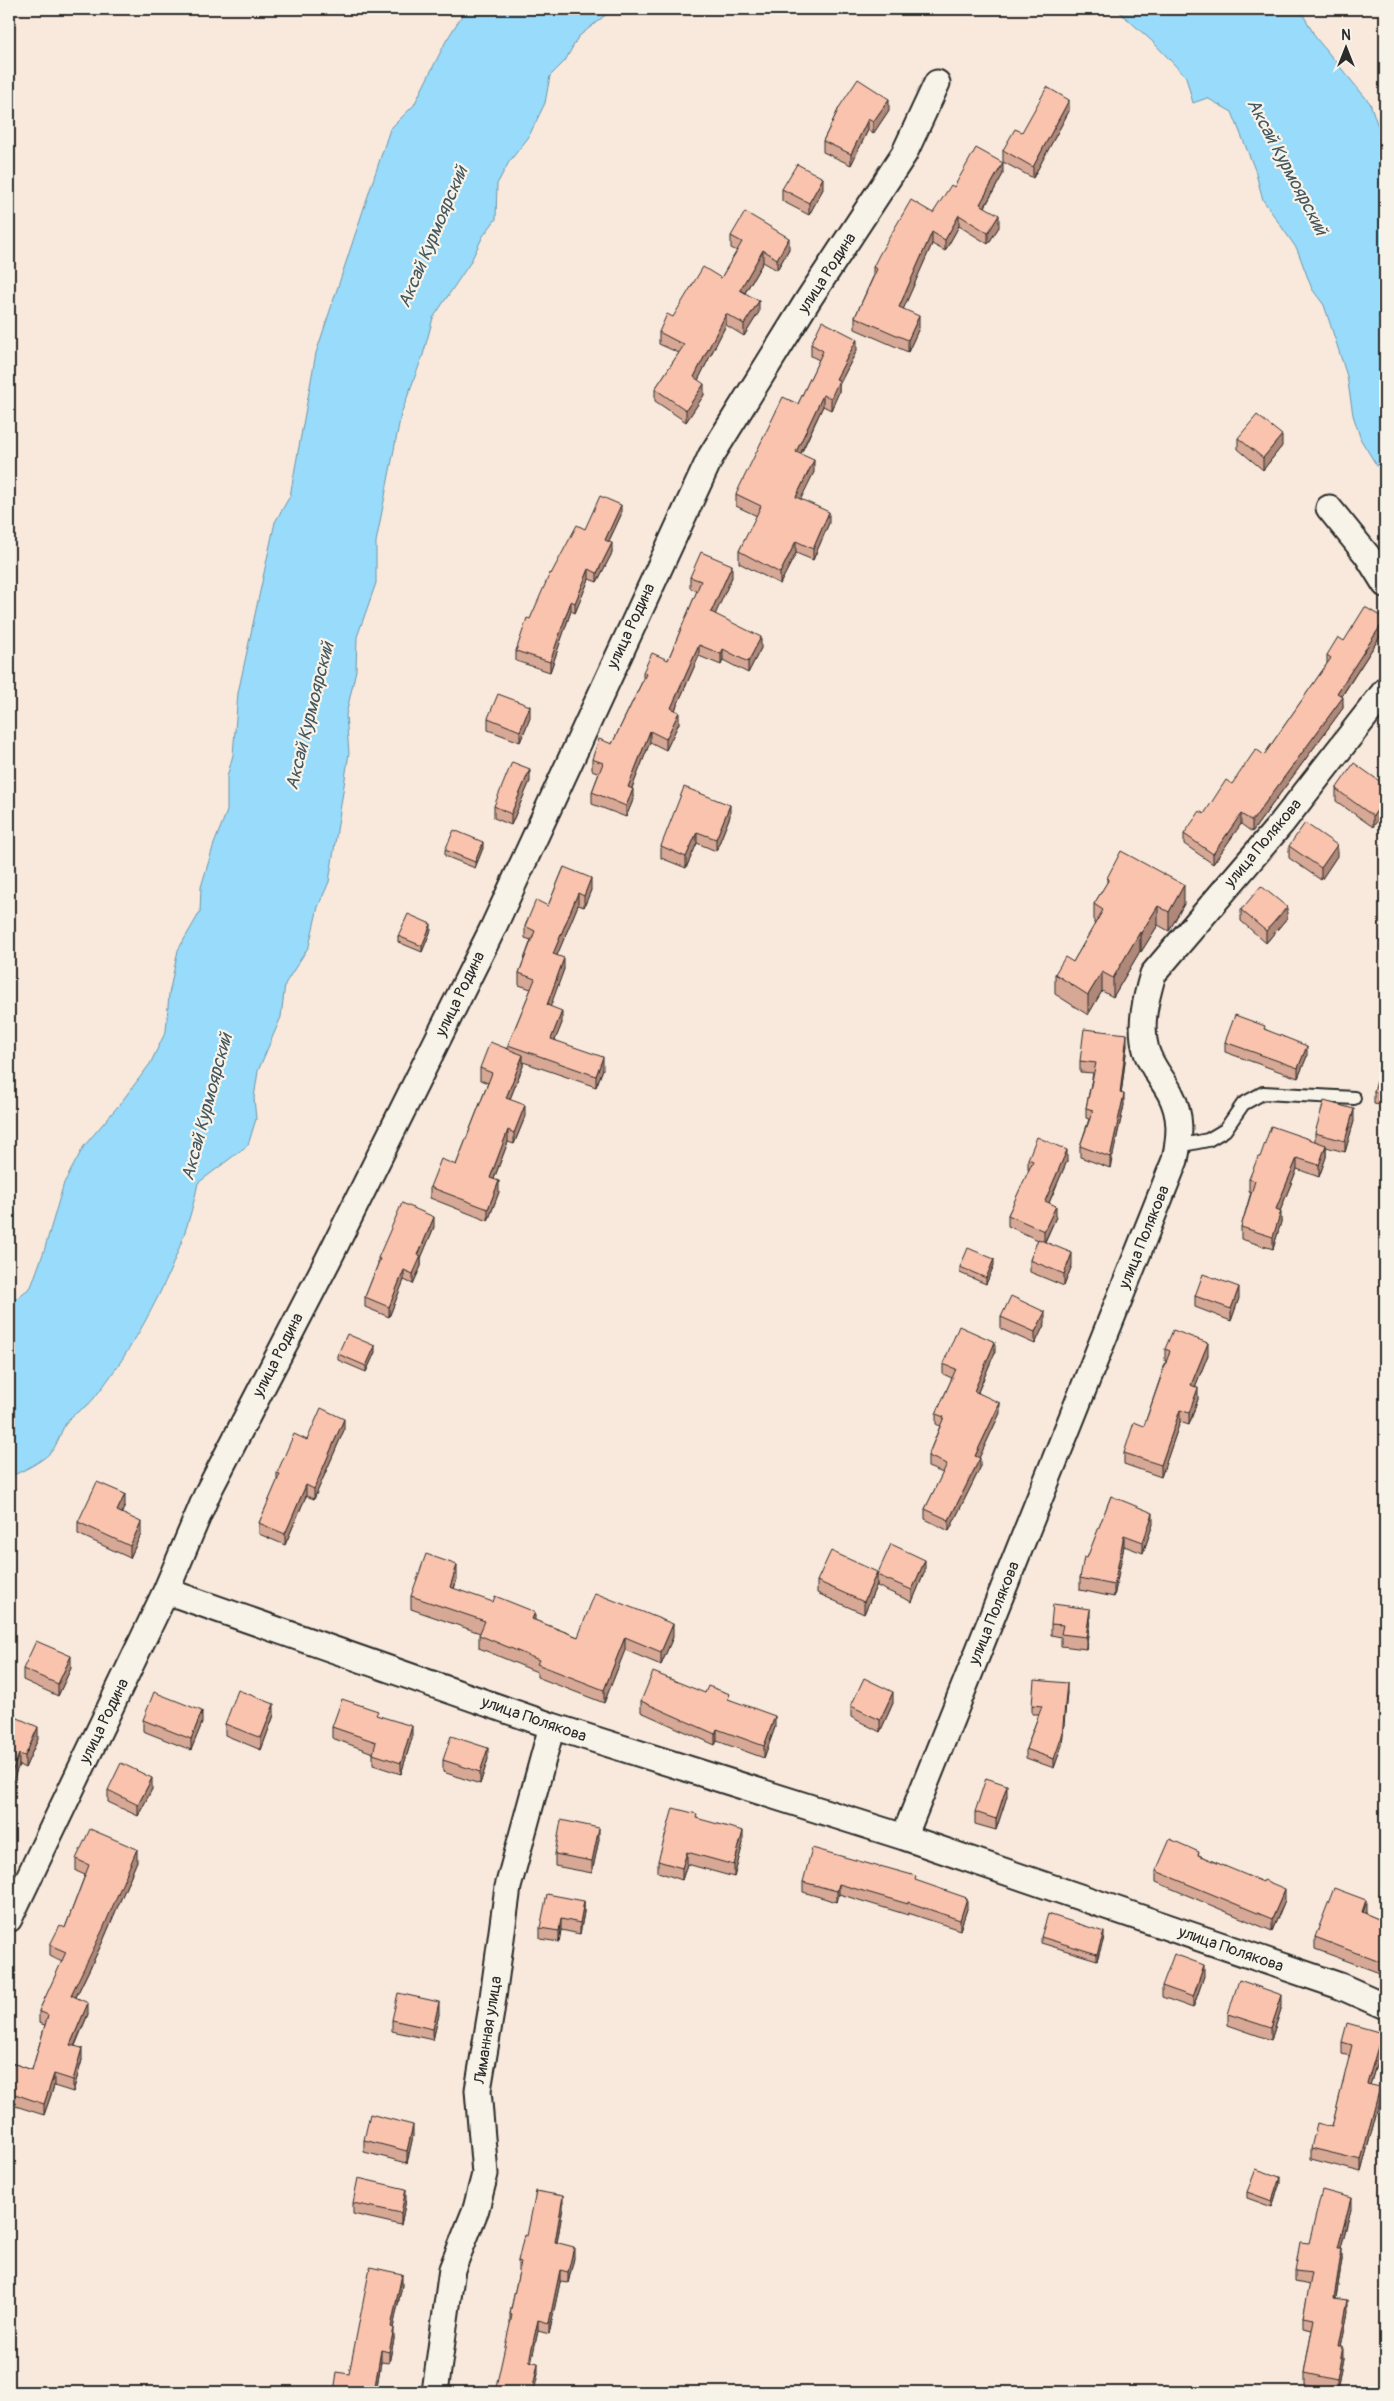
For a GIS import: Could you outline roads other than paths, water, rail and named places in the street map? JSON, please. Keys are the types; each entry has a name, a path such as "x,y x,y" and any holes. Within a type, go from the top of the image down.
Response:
{"street":[{"name":"улица Родина","path":"9,1919 166,1591 208,1492 328,1260 493,928 711,456 808,300 904,154 937,83"},
{"path":"1329,508 1367,556 1385,584"},
{"name":"улица Полякова","path":"904,1836 1175,1160 1180,1136 1178,1112 1170,1092 1154,1070 1146,1049 1142,1025 1146,997 1153,974 1280,824 1385,691"},
{"name":"улица Полякова","path":"166,1591 552,1726 904,1836 1340,1986 1385,2006"},
{"name":"Лиманная улица","path":"435,2392 452,2269 476,2209 485,2174 478,2090 508,1887 552,1726"}],"lane":[{"path":"1178,1146 1208,1140 1225,1130 1243,1104 1263,1093 1354,1098"}],"water":[{"name":"Аксай Курмоярский","path":"466,9 613,9 578,37 565,61 550,76 545,103 528,138 509,162 497,184 496,219 483,236 470,263 433,318 423,355 401,414 376,542 376,583 357,637 356,670 346,715 349,753 329,882 318,907 309,946 285,984 281,1017 258,1071 254,1098 256,1119 248,1145 198,1183 182,1239 158,1296 129,1349 112,1374 92,1400 69,1419 56,1444 47,1456 9,1477 9,1304 31,1287 44,1251 64,1183 84,1146 119,1105 150,1064 166,1031 169,994 178,950 200,912 201,887 214,844 227,811 227,777 233,755 238,693 275,522 290,496 316,353 390,129 414,105 446,41"},
{"name":"Аксай Курмоярский","path":"1116,9 1300,9 1316,38 1370,103 1385,147 1385,479 1361,440 1353,415 1347,376 1324,305 1312,289 1297,249 1263,200 1255,170 1232,112 1207,98 1193,103 1186,77 1153,42"}]}
